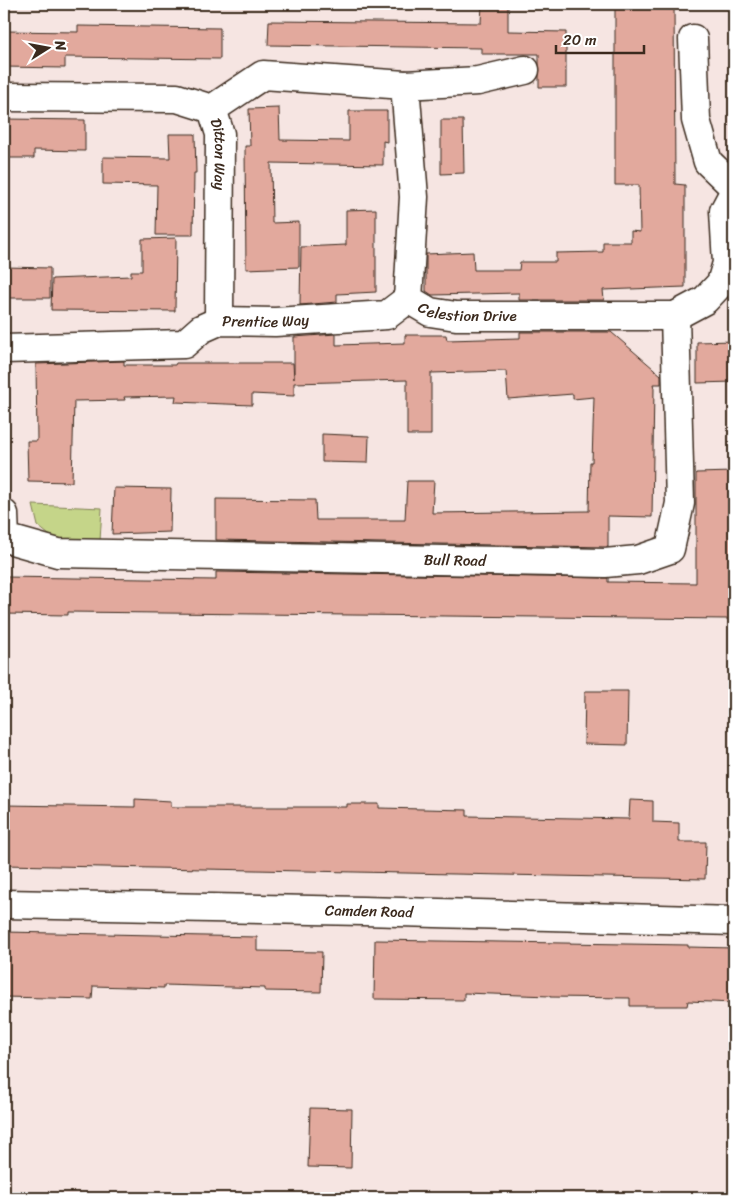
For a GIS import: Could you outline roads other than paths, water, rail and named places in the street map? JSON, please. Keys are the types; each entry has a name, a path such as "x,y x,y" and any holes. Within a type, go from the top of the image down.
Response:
{"street":[{"path":"693,39 696,120 705,154 708,162 734,187"},
{"path":"212,109 263,74 405,86 478,82 525,70"},
{"name":"Celestion Drive","path":"405,86 414,198 408,299 430,312 456,316 675,316 705,300 721,283 727,263 724,211 734,192"},
{"name":"Ditton Way","path":"4,97 177,98 212,109 220,134 219,321"},
{"name":"Prentice Way","path":"4,349 184,344 201,328 219,321 275,322 387,315 408,299"},
{"name":"Bull Road","path":"4,530 58,553 605,563 638,560 670,549 680,503 675,316"},
{"name":"Camden Road","path":"4,904 734,921"}]}
